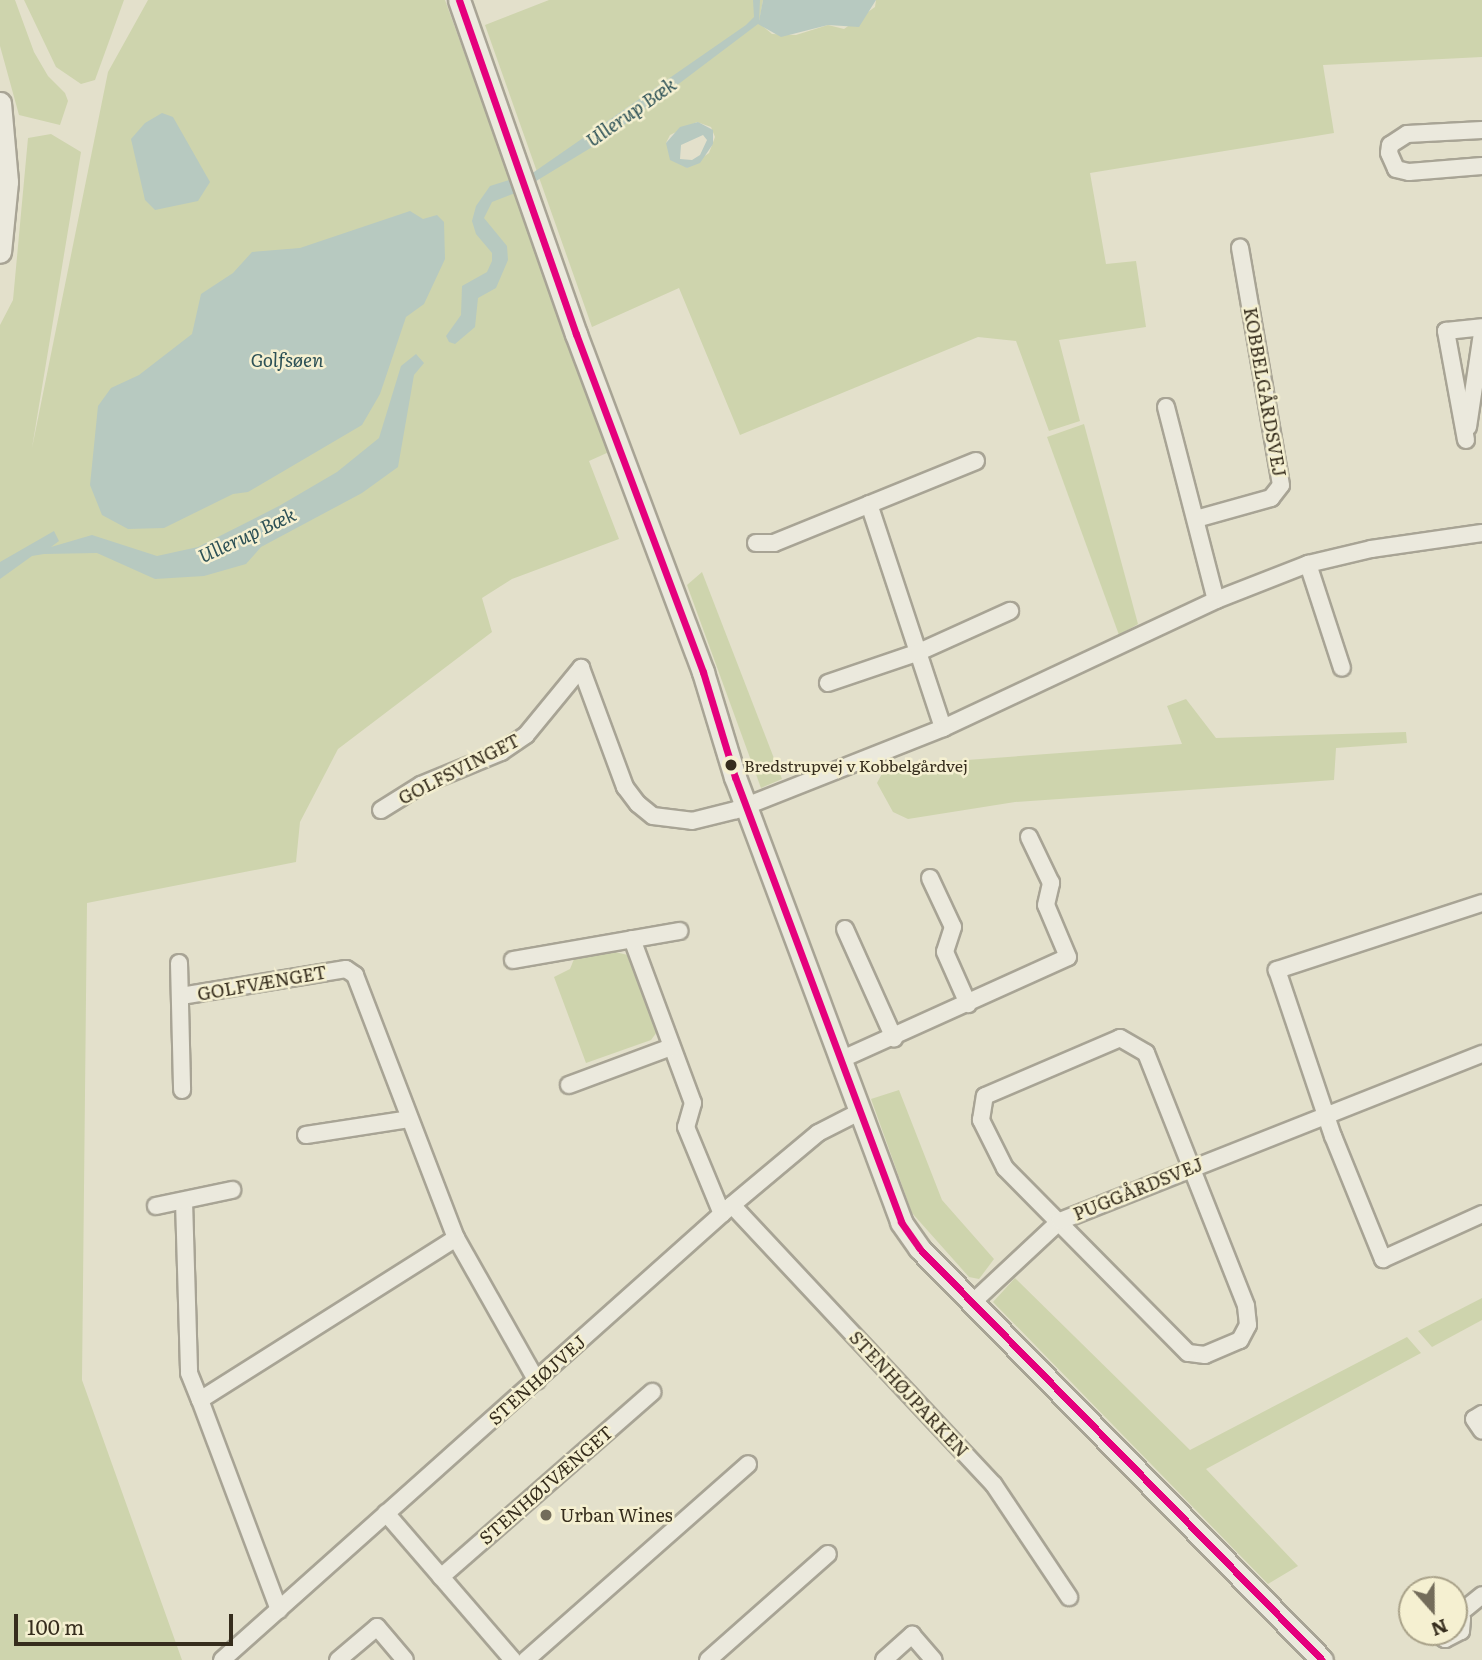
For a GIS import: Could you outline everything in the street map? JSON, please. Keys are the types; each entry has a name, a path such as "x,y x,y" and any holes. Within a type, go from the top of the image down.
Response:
{"street":[{"path":"459,0 576,334 703,672 746,807 901,1222 919,1248 1322,1660"},
{"path":"0,103 6,182 0,252"},
{"path":"1482,130 1407,134 1390,145 1389,153 1396,169 1409,172 1482,166"},
{"name":"KOBBELGÅRDSVEJ","path":"1196,519 1271,498 1281,485 1240,248"},
{"path":"1482,327 1446,331 1466,440 1482,333"},
{"path":"1166,407 1216,600"},
{"path":"756,543 775,543 976,461"},
{"path":"869,503 943,728"},
{"path":"746,807 943,728 1216,600 1308,564 1371,549 1482,533"},
{"path":"1308,564 1342,668"},
{"path":"828,683 919,652 1010,611"},
{"name":"GOLFSVINGET","path":"381,810 421,785 500,752 526,735 581,668 625,787 638,804 653,816 677,822 723,815 746,807"},
{"path":"840,1060 894,1038 1068,957 1046,905 1051,883 1029,837"},
{"path":"930,878 953,927 945,952 968,1004"},
{"path":"1482,903 1277,970 1383,1259 1482,1214"},
{"path":"845,929 894,1038"},
{"path":"513,960 679,931"},
{"path":"632,939 693,1103 686,1128 727,1209"},
{"name":"GOLFVÆNGET","path":"179,963 181,1090"},
{"name":"GOLFVÆNGET","path":"181,996 346,969 355,975 456,1238 537,1381"},
{"path":"1120,1038 1146,1053 1246,1306 1248,1325 1240,1340 1228,1348 1205,1355 1188,1353 1060,1221 996,1153 981,1120 985,1096 1120,1038"},
{"path":"569,1086 671,1047"},
{"name":"PUGGÅRDSVEJ","path":"972,1303 1060,1221 1482,1054"},
{"name":"STENHØJVEJ","path":"222,1660 727,1209 818,1133 859,1112"},
{"path":"306,1135 409,1119"},
{"path":"156,1206 232,1190"},
{"path":"184,1201 189,1373 279,1611"},
{"name":"STENHØJPARKEN","path":"727,1209 994,1485 1069,1597"},
{"path":"200,1400 456,1238"},
{"name":"STENHØJVÆNGET","path":"441,1577 652,1392"},
{"path":"1482,1414 1474,1419 1482,1431"},
{"path":"526,1660 748,1464"},
{"path":"386,1513 513,1660"},
{"path":"708,1660 828,1554"},
{"path":"338,1660 377,1627 405,1660"},
{"path":"884,1660 912,1635 934,1660"}],"green space":[{"path":"0,0 15,0 34,52 48,76 65,93 68,101 60,125 19,115 0,46"},
{"path":"24,0 124,0 95,80 81,84 56,67"},
{"path":"148,0 445,0 609,452 589,461 619,539 512,579 482,598 492,632 338,749 300,822 296,862 87,903 82,1380 182,1660 0,1660 0,325 13,300 28,138 51,134 81,152 32,448 108,72"},
{"path":"549,0 763,0 759,23 772,34 796,35 828,25 844,29 875,7 876,0 1482,0 1482,57 1323,65 1334,133 1090,173 1106,264 1136,261 1146,327 1059,340 1080,421 1049,431 1016,341 978,337 740,435 679,288 592,327 485,25","holes":["697,122 711,127 715,137 709,153 687,168 666,143 670,135"]},
{"path":"1084,424 1138,624 1119,635 1047,437"},
{"path":"702,572 782,779 761,788 687,585"},
{"path":"1186,699 1216,738 1406,732 1407,743 1336,748 1334,780 1015,802 908,819 893,812 877,783 886,766 1182,744 1167,706"},
{"path":"615,952 628,955 657,1032 651,1040 586,1063 554,977 570,969 574,959"},
{"path":"899,1090 942,1200 994,1259 979,1279 969,1277 912,1213 871,1099"},
{"path":"1015,1278 1190,1450 1407,1337 1421,1353 1206,1469 1298,1566 1268,1584 993,1302"},
{"path":"1482,1298 1482,1320 1432,1347 1418,1331"}],"water":[{"name":"Ullerup Bæk","path":"753,0 760,0 759,21 763,0 876,0 859,27 828,25 781,37 758,24 607,138 518,192 492,202 484,218 507,246 508,260 496,288 478,298 475,327 455,344 449,342 446,336 461,315 462,286 487,272 492,261 492,253 476,234 472,221 476,206 490,186 534,172 746,25 754,17"},
{"path":"162,113 173,117 210,182 198,201 155,210 145,200 131,139 145,123"},
{"path":"698,122 713,130 713,144 700,163 687,168 670,160 666,143 680,127","holes":["703,135 707,140 700,155 692,160 680,159 681,145"]},
{"name":"Golfsøen","path":"410,211 423,219 437,215 444,222 445,259 424,304 406,317 380,394 362,425 248,492 233,494 164,528 128,529 102,515 90,485 98,406 111,388 139,375 192,334 201,294 233,273 252,252 300,248"},
{"name":"Ullerup Bæk","path":"416,354 424,363 414,375 398,467 362,493 261,547 246,564 204,576 155,579 97,553 44,554 32,556 0,579 0,562 54,531 59,541 51,547 92,535 157,556 198,547 279,506 337,472 379,438 401,366"}],"transit line":[{"path":"459,0 576,334 703,672 735,777 901,1222 919,1248 1322,1660"}],"place":[{"name":"Bredstrupvej v Kobbelgårdvej","path":"731,765"},
{"name":"Urban Wines","path":"546,1515"}]}
